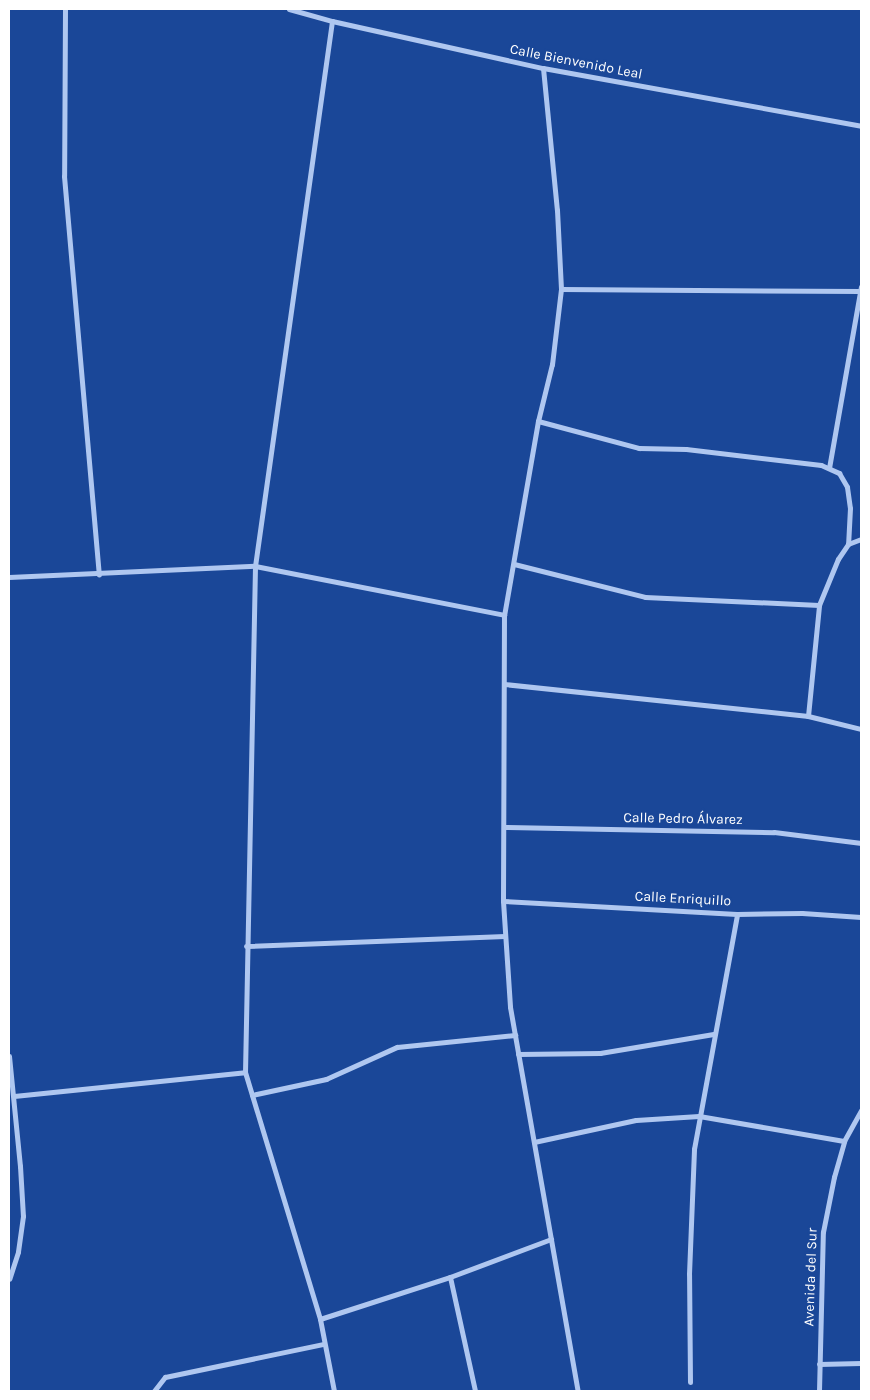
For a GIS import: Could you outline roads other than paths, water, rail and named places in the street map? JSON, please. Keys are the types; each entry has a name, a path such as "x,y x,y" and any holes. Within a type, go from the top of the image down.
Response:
{"street":[{"path":"65,9 64,176 99,574"},
{"name":"Calle Bienvenido Leal","path":"289,9 332,21 543,68 861,126"},
{"path":"332,21 255,566 245,1072 320,1319 323,1344 334,1391"},
{"path":"543,68 557,210 561,289 552,364 538,421 504,615 503,901 510,1007 578,1391"},
{"path":"829,468 861,287"},
{"path":"561,289 861,291"},
{"path":"538,421 639,448 686,449 821,464 839,473 847,487 850,508 848,544 838,559 819,605 808,716"},
{"path":"848,544 861,539"},
{"path":"514,564 645,597 819,605"},
{"path":"9,577 255,566 504,615"},
{"path":"504,684 808,716 861,729"},
{"name":"Calle Pedro Álvarez","path":"504,828 774,832 861,843"},
{"name":"Calle Enriquillo","path":"503,901 737,914 802,913 861,917"},
{"path":"690,1382 689,1265 694,1150 713,1034 737,914"},
{"path":"246,946 505,936"},
{"path":"518,1054 600,1053 713,1034"},
{"path":"252,1095 326,1080 397,1047 515,1036"},
{"path":"9,1056 23,1216 18,1252 9,1278"},
{"path":"14,1096 245,1072"},
{"name":"Avenida del Sur","path":"819,1391 823,1232 834,1177 844,1141 861,1110"},
{"path":"534,1142 636,1120 699,1116 844,1141"},
{"path":"320,1319 450,1277 551,1239"},
{"path":"450,1277 475,1391"},
{"path":"154,1391 165,1377 323,1344"},
{"path":"820,1364 861,1363"}]}
